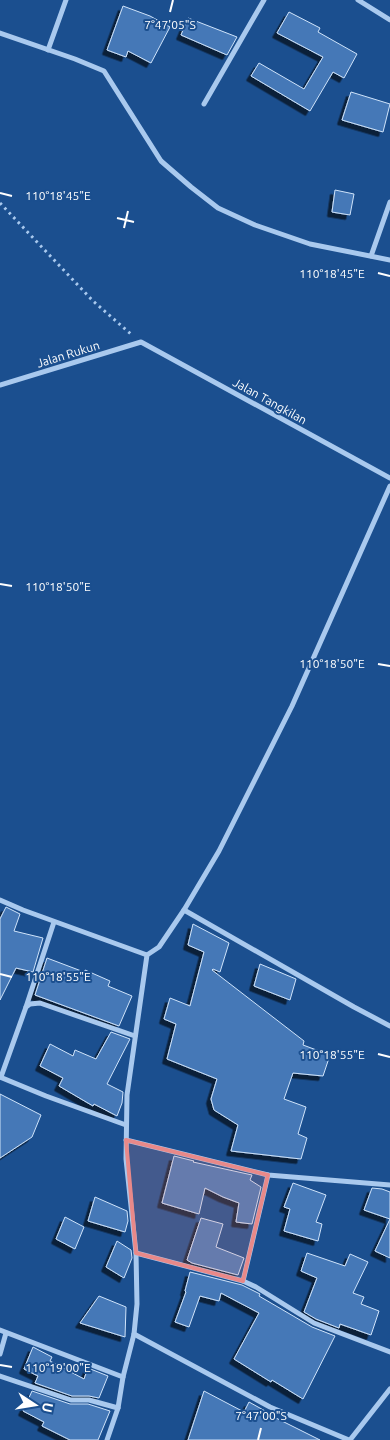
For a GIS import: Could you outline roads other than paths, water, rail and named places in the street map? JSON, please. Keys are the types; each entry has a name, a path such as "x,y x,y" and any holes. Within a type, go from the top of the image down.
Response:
{"street":[{"path":"48,50 66,0"},
{"path":"204,104 264,0"},
{"path":"358,0 390,20"},
{"path":"0,33 104,71 161,161 218,208 255,225 310,244 390,260"},
{"path":"371,256 390,202"},
{"name":"Jalan Rukun","path":"0,384 141,342"},
{"name":"Jalan Tangkilan","path":"141,342 390,478"},
{"path":"107,1440 118,1408 123,1377 134,1334 137,1304 136,1253 126,1159 126,1125 127,1094 147,955 159,947 219,852 292,706 390,486"},
{"path":"0,900 54,922 147,955"},
{"path":"184,910 390,1026"},
{"path":"54,922 1,1077 46,1096 126,1125"},
{"path":"26,1007 30,1004 40,1004 135,1036"},
{"path":"126,1140 268,1175 390,1185"},
{"path":"243,1281 268,1175"},
{"path":"136,1253 243,1281 314,1323 390,1352"},
{"path":"0,1330 123,1377"},
{"path":"0,1354 6,1333"},
{"path":"134,1334 270,1407 349,1440 390,1389"},
{"path":"0,1376 71,1400 89,1400 118,1408"}]}
